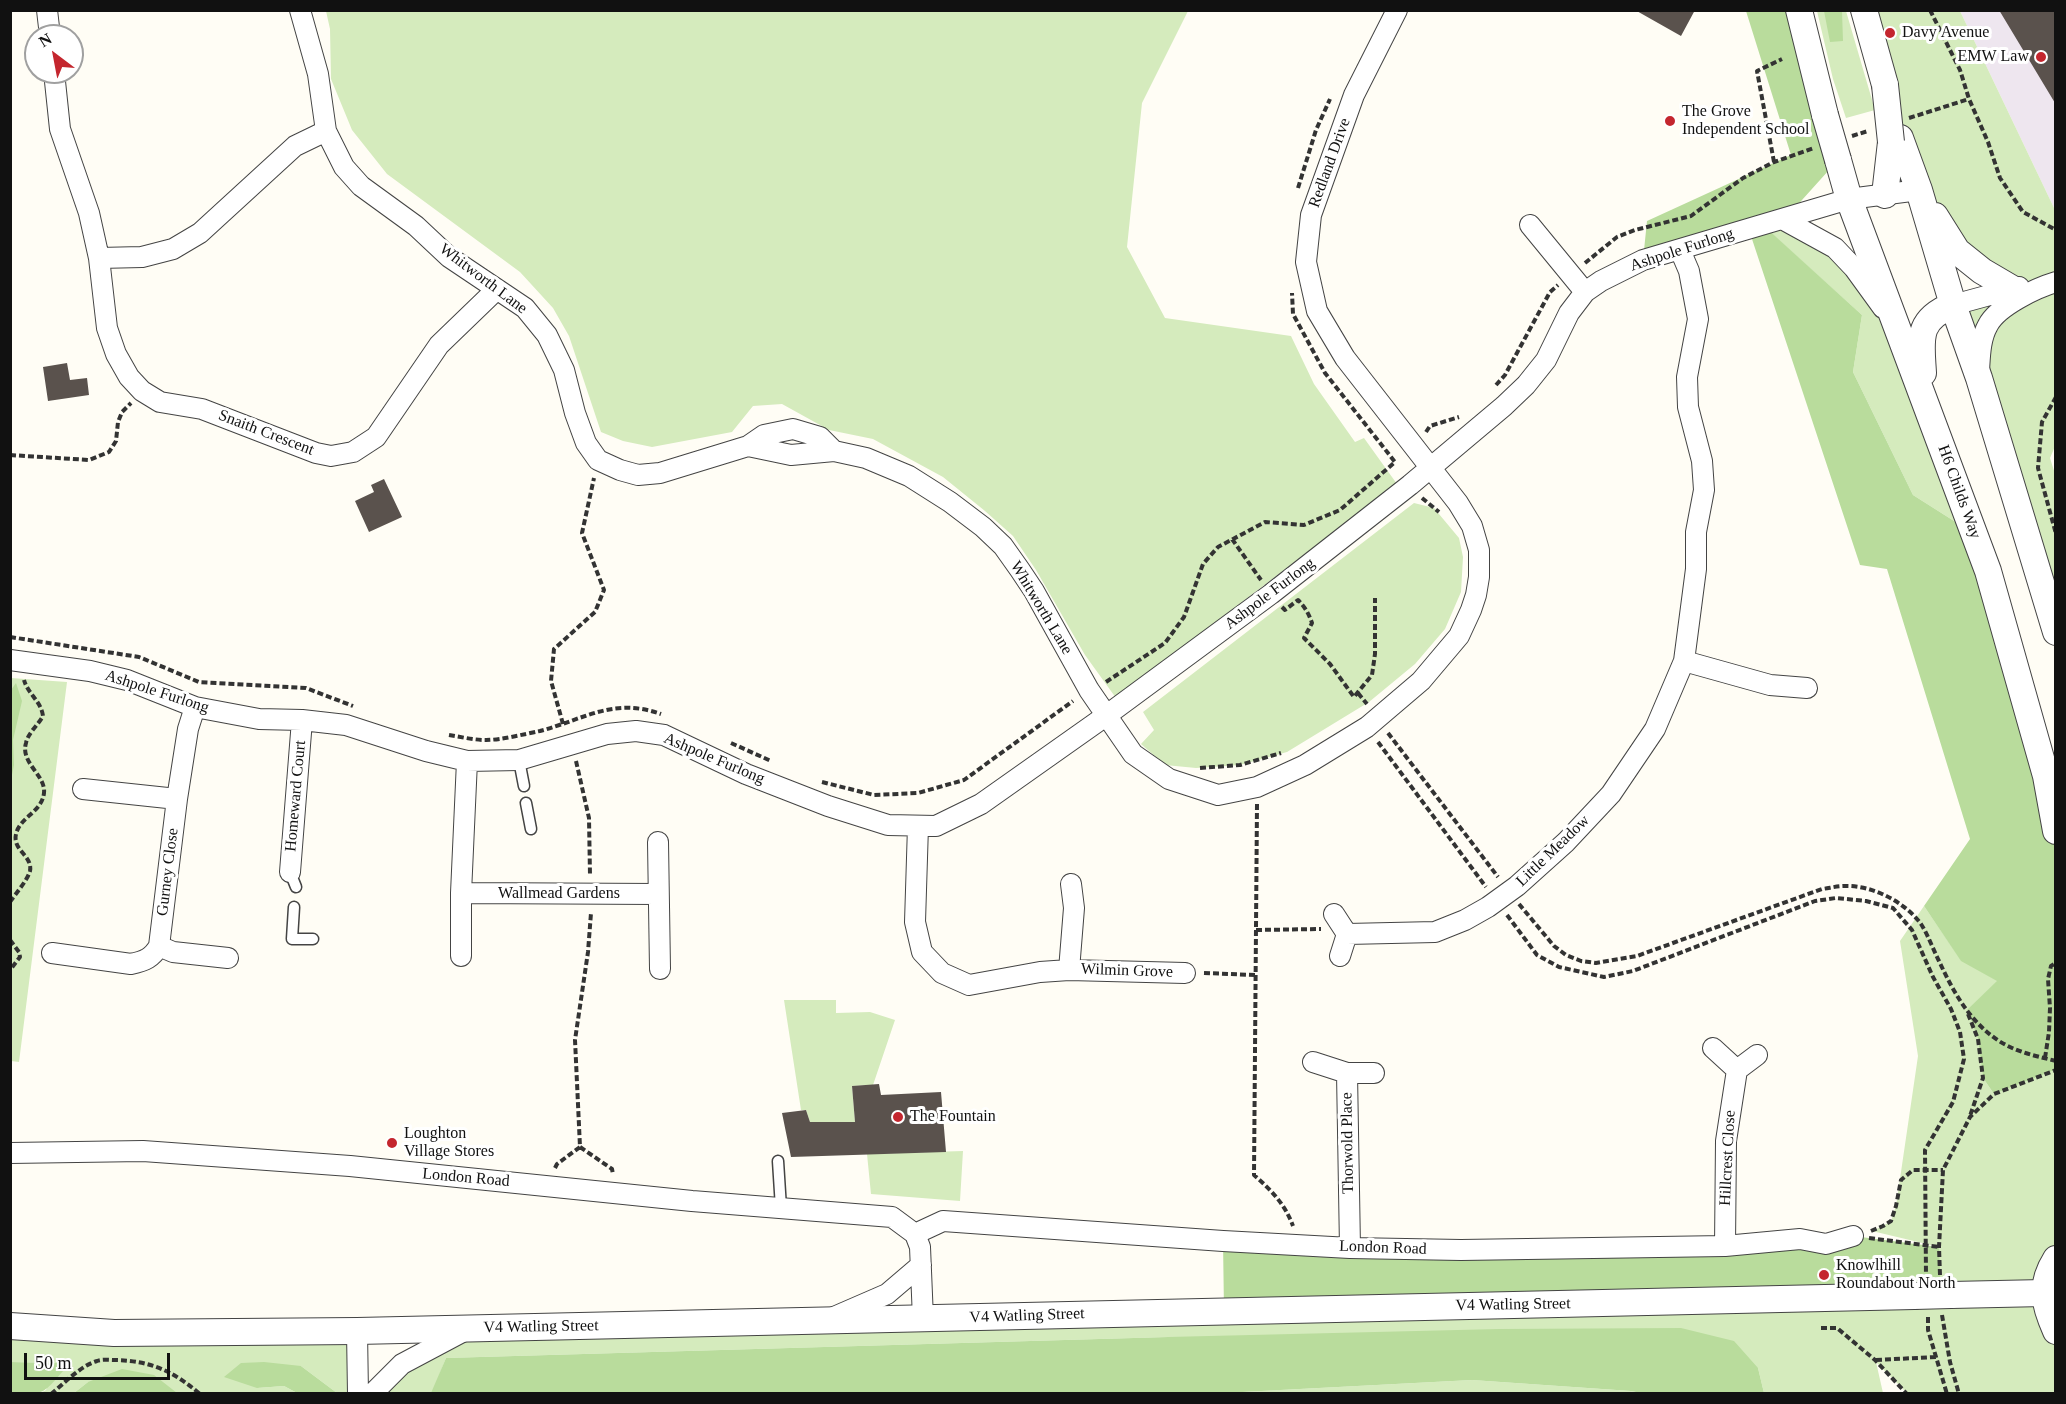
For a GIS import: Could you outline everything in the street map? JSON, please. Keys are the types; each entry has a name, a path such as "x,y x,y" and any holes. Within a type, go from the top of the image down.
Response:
{"street":[{"name":"Whitworth Lane","path":"300,10 318,74 326,131 344,168 361,186 416,226 449,257 525,308 547,335 564,370 575,413 586,443 598,460 638,475 660,473 748,446 764,435 793,429 820,437 834,451 866,458 909,476 983,526 1003,546 1034,591 1089,690 1107,715"},
{"name":"Redland Drive","path":"1397,10 1354,95 1311,216 1306,262 1317,310 1345,358 1430,468"},
{"name":"H6 Childs Way","path":"1799,10 1849,200 1988,571 2046,776 2055,831"},
{"path":"1864,10 1885,85 1891,133 1885,195"},
{"name":"Snaith Crescent","path":"55,84 60,129 89,213 99,258 107,328 116,354 129,377 142,391 160,402 202,409 316,453 331,456 353,452 376,437 439,345 497,289"},
{"path":"99,258 142,257 173,249 200,233 295,146 326,131"},
{"path":"1891,133 1918,190 1957,251 1982,271 2011,288"},
{"path":"1918,190 1953,305 1979,378 2055,632"},
{"name":"Ashpole Furlong","path":"17,661 90,671 127,680 195,707 259,719 302,720 346,725 426,752 466,761 519,760 607,734 636,731 664,735 746,774 828,806 888,825 936,826 981,804 1107,715 1271,594 1410,485 1526,385 1546,360 1569,313 1585,292 1601,281 1643,260 1849,200 1918,190"},
{"path":"1784,220 1835,248 1854,268 1899,330"},
{"path":"1530,225 1585,292"},
{"name":"Little Meadow","path":"1341,926 1435,932 1465,920 1503,897 1566,842 1611,794 1655,729 1684,661 1696,568 1696,532 1704,490 1702,461 1688,407 1687,377 1698,319 1689,271 1680,250"},
{"path":"1925,401 1921,343 1924,326 1936,312 2011,288 2052,283"},
{"path":"1979,378 1980,348 1988,324 2010,302 2052,283"},
{"path":"1107,715 1133,754 1168,780 1218,795 1257,787 1305,765 1372,719 1421,681 1459,636 1476,595 1479,550 1472,526 1458,503 1430,468"},
{"path":"1684,661 1770,685 1807,688"},
{"name":"Gurney Close","path":"159,946 177,799 188,729 195,707"},
{"name":"Homeward Court","path":"293,880 302,720"},
{"path":"460,956 460,893 466,761"},
{"path":"82,789 177,799"},
{"name":"Wilmin Grove","path":"918,826 915,922 922,952 942,973 969,985 1040,972 1069,970 1185,973"},
{"path":"658,842 660,969"},
{"name":"Wilmin Grove","path":"1069,970 1074,908 1071,884"},
{"name":"Wallmead Gardens","path":"460,893 658,894"},
{"path":"1340,956 1341,926"},
{"path":"52,953 131,964 153,956 159,946 173,952 228,958"},
{"path":"1713,1048 1737,1070 1757,1055"},
{"name":"Thorwold Place","path":"1313,1062 1347,1073 1350,1248"},
{"name":"Hillcrest Close","path":"1725,1246 1726,1141 1737,1070"},
{"path":"1347,1073 1374,1072"},
{"name":"London Road","path":"10,1153 144,1151 350,1166 617,1193 892,1217 915,1234 943,1221 1350,1248 1461,1250 1725,1246 1800,1239 1826,1244 1853,1236"},
{"path":"915,1234 920,1247 923,1319"},
{"path":"2055,1259 2048,1271 2044,1293 2046,1309 2055,1331"},
{"path":"826,1321 887,1294 921,1265"},
{"name":"V4 Watling Street","path":"10,1326 114,1333 357,1331 1922,1298 1951,1295 2044,1293"},
{"path":"372,1394 402,1364 468,1329"},
{"path":"357,1331 358,1394"}],"lane":[{"path":"519,760 524,786"},
{"path":"526,803 531,830"},
{"path":"294,907 292,939 313,939"},
{"path":"778,1161 781,1208"}],"path":[{"path":"1930,10 1960,70 2000,178 2023,212 2055,230"},
{"path":"1774,162 1757,71 1782,59"},
{"path":"1297,193 1316,130 1334,91"},
{"path":"1489,391 1504,375 1550,292 1617,237 1635,230 1691,216 1743,178 1774,162 1891,133 1969,99"},
{"path":"1292,292 1293,314 1325,373 1395,462 1410,485 1444,516"},
{"path":"10,455 89,460 108,452 116,441 118,422 122,412 142,391"},
{"path":"2055,396 2042,422 2038,468 2055,534"},
{"path":"819,781 874,795 918,793 964,780 1089,690 1102,685 1165,643 1184,617 1203,564 1218,547 1265,522 1304,525 1340,510 1414,446 1430,426 1466,415"},
{"path":"562,724 551,681 554,649 595,612 604,590 582,533 598,460"},
{"path":"1330,664 1354,697 1372,675 1375,654 1375,598"},
{"path":"10,637 139,657 199,682 306,688 360,708"},
{"path":"10,902 30,868 29,862 17,846 16,834 24,820 43,801 44,794 44,787 25,752 28,738 43,716 39,702 30,693 17,661"},
{"path":"1358,693 1372,719 1503,897 1537,955 1558,967 1604,977 1633,971 1815,901 1836,898 1866,901 1893,908 1912,930 1933,977 1951,1009 1960,1032 1964,1059 1953,1102 1925,1150 1925,1246 1922,1298 1928,1330 1947,1394"},
{"path":"446,735 487,740 539,731 592,712 622,707 648,709 666,716"},
{"path":"1372,719 1503,897 1566,955 1581,961 1596,963 1637,956 1822,889 1846,886 1866,889 1885,895 1897,902 1921,924 1952,988 1967,1010 1991,1036 2017,1052 2055,1061"},
{"path":"728,742 780,765"},
{"path":"1196,768 1240,765 1287,752"},
{"path":"1256,761 1254,1175 1273,1192 1285,1209 1293,1225 1295,1244"},
{"path":"1256,930 1341,926"},
{"path":"10,940 20,957 10,970"},
{"path":"2045,1058 2050,1008 2048,980 2050,966 2055,963"},
{"path":"1185,973 1255,975"},
{"path":"1853,1236 1891,1221 1901,1180 1913,1170 1943,1170 1970,1117 1983,1078 1978,1039 1967,1010"},
{"path":"575,1040 580,1147"},
{"path":"1970,1117 1994,1094 2055,1070"},
{"path":"547,1185 557,1164 580,1147"},
{"path":"580,1147 612,1169 617,1193"},
{"path":"1853,1236 1939,1247"},
{"path":"1821,1328 1837,1328 1875,1360 1907,1394"},
{"path":"1875,1360 1936,1358"},
{"path":"51,1394 86,1366 98,1360 150,1364 183,1378 200,1394"}],"shaded area":[{"path":"1960,11 2055,11 2055,210"}],"green space":[{"path":"326,11 1188,11 1142,103 1127,247 1165,318 1291,336 1314,384 1355,442 1364,438 1397,484 1116,698 1085,655 1036,570 1013,536 943,477 873,439 829,430 782,404 753,406 732,432 652,447 623,441 601,432 569,336 553,308 520,272 387,174 352,130 331,79 330,29"},
{"path":"1746,11 1799,11 1838,160 1784,220 1764,226 1862,315 1853,372 1913,495 1973,533 2055,831 2055,1070 1994,1094 1983,1078 1978,1039 1967,1010 1997,981 1961,961 1924,906 1970,839 1887,569 1860,565 1749,230 1643,260 1647,221 1791,155"},
{"path":"1817,11 1846,11 1875,110 1846,118 1833,79"},
{"path":"1824,11 1842,11 1843,41 1830,42"},
{"path":"1864,11 1960,11 2055,210 2056,444 2050,458 2056,477 2055,634 1953,305 2010,288 1982,271 1919,190"},
{"path":"1784,220 1835,248 1899,330 1973,533 1913,495 1853,372 1862,315 1763,226"},
{"path":"1414,503 1434,508 1459,538 1463,557 1461,592 1445,629 1415,664 1369,702 1287,752 1240,765 1196,768 1165,765 1141,744 1154,730 1143,712"},
{"path":"11,678 67,682 19,1062 11,1061"},
{"path":"16,683 22,701 13,740 14,765 11,780 11,690"},
{"path":"1924,906 1961,960 1998,981 1967,1011 1978,1039 1983,1078 1994,1094 2055,1070 2055,1393 1907,1393 1876,1362 1883,1393 1764,1393 1758,1368 1168,1337 446,1358 432,1393 442,1393 372,1394 468,1329 826,1321 1938,1264 1939,1247 1872,1231 1891,1221 1896,1206 1918,1056 1900,941"},
{"path":"784,1000 836,1000 836,1013 870,1012 895,1020 873,1085 852,1086 855,1122 810,1122 806,1110 801,1110"},
{"path":"963,1151 960,1201 871,1194 867,1154"},
{"path":"1853,1236 1939,1247 1941,1296 1224,1311 1223,1241 1350,1248"},
{"path":"10,1326 357,1331 358,1393 337,1393 301,1366 257,1388 284,1386 297,1393 177,1393 88,1382 74,1393 40,1393 46,1390 56,1363 11,1362"},
{"path":"1681,1328 1734,1341 1758,1368 1764,1393 1641,1393 1472,1380 1204,1394 431,1393 446,1358 1168,1337 1499,1329"},
{"path":"11,1362 57,1363 64,1370 42,1392 11,1393"},
{"path":"264,1362 301,1366 337,1393 297,1393 284,1386 257,1388 224,1377 241,1363"},
{"path":"122,1369 154,1375 177,1393 74,1393 88,1382"},
{"path":"1472,1380 1641,1393 1204,1394"}],"building":[{"path":"1635,10 1695,10 1681,36"},
{"name":"EMW Law","path":"1999,10 2055,10 2055,103"},
{"path":"67,363 70,380 87,378 89,395 48,401 43,367"},
{"path":"384,479 402,517 369,532 355,501 374,492 371,485"},
{"name":"The Fountain","path":"879,1084 881,1095 941,1092 946,1152 791,1157 782,1113 806,1110 810,1122 855,1122 852,1086"}],"place":[{"name":"Davy Avenue","path":"1890,33"},
{"name":"EMW Law","path":"2041,57"},
{"name":"The Grove Independent School","path":"1670,121"},
{"name":"The Fountain","path":"898,1117"},
{"name":"Loughton Village Stores","path":"392,1143"},
{"name":"Knowlhill Roundabout North","path":"1824,1275"}]}
